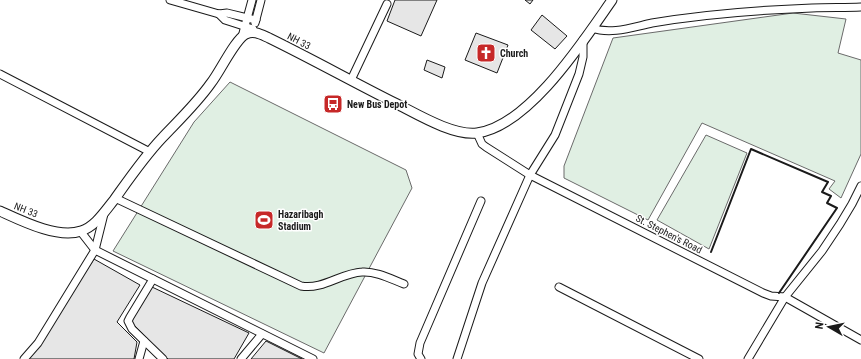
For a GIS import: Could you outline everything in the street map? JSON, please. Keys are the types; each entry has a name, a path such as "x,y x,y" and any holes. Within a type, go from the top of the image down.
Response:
{"main road":[{"name":"NH 33","path":"252,31 275,41 444,126 466,133 477,133 489,130 504,123 521,111 554,78 612,0"},
{"path":"81,232 93,225 104,213 150,152 198,100 242,37 252,31"},
{"name":"NH 33","path":"0,212 44,229 69,234 81,232"}],"street":[{"path":"170,0 219,14 227,13 256,20"},
{"path":"242,37 252,0"},
{"path":"219,14 225,20 244,26 252,31 261,0"},
{"path":"351,80 387,4"},
{"path":"592,28 600,30 614,30 673,20 816,4 861,6"},
{"path":"457,359 482,284 530,175 554,135 579,74 583,57 583,40"},
{"path":"0,74 150,152"},
{"name":"St. Stephen's Road","path":"477,133 482,144 486,148 530,175 763,293 771,296 785,297 861,340"},
{"path":"748,359 785,297 822,251 852,204 861,186"},
{"path":"115,198 301,286 317,286 363,272 374,273 404,284"},
{"path":"421,359 418,354 420,343 481,201"},
{"path":"24,359 38,343 95,250 104,213"},
{"path":"81,232 95,250 314,359"},
{"path":"153,280 128,321 130,326 163,359"},
{"path":"559,287 699,359"},
{"path":"241,359 262,334"},
{"path":"139,359 144,341"}],"green space":[{"path":"793,13 846,19 838,53 861,60 861,154 841,198 829,189 835,181 702,123 648,220 564,178 564,166 613,38"},
{"name":"Hazaribagh Stadium","path":"230,82 406,170 412,188 324,353 113,251 194,122"},
{"path":"706,135 747,153 709,249 657,220"}],"building":[{"path":"395,0 437,0 421,36 387,21"},
{"path":"525,0 533,0 530,4"},
{"path":"542,15 567,36 555,49 531,30"},
{"name":"Church","path":"476,33 508,45 497,73 465,60"},
{"path":"427,60 445,67 442,78 424,70"},
{"path":"94,259 140,285 117,322 137,342 134,359 29,359"},
{"path":"152,287 249,333 234,359 168,359 131,322"},
{"path":"266,341 302,359 251,359"}],"wall":[{"path":"711,252 751,149 828,182 822,192 831,196 827,203 837,208 779,293"}],"place":[{"name":"Church","path":"486,53"},
{"name":"New Bus Depot","path":"333,104"},
{"name":"Hazaribagh Stadium","path":"264,220"}]}
